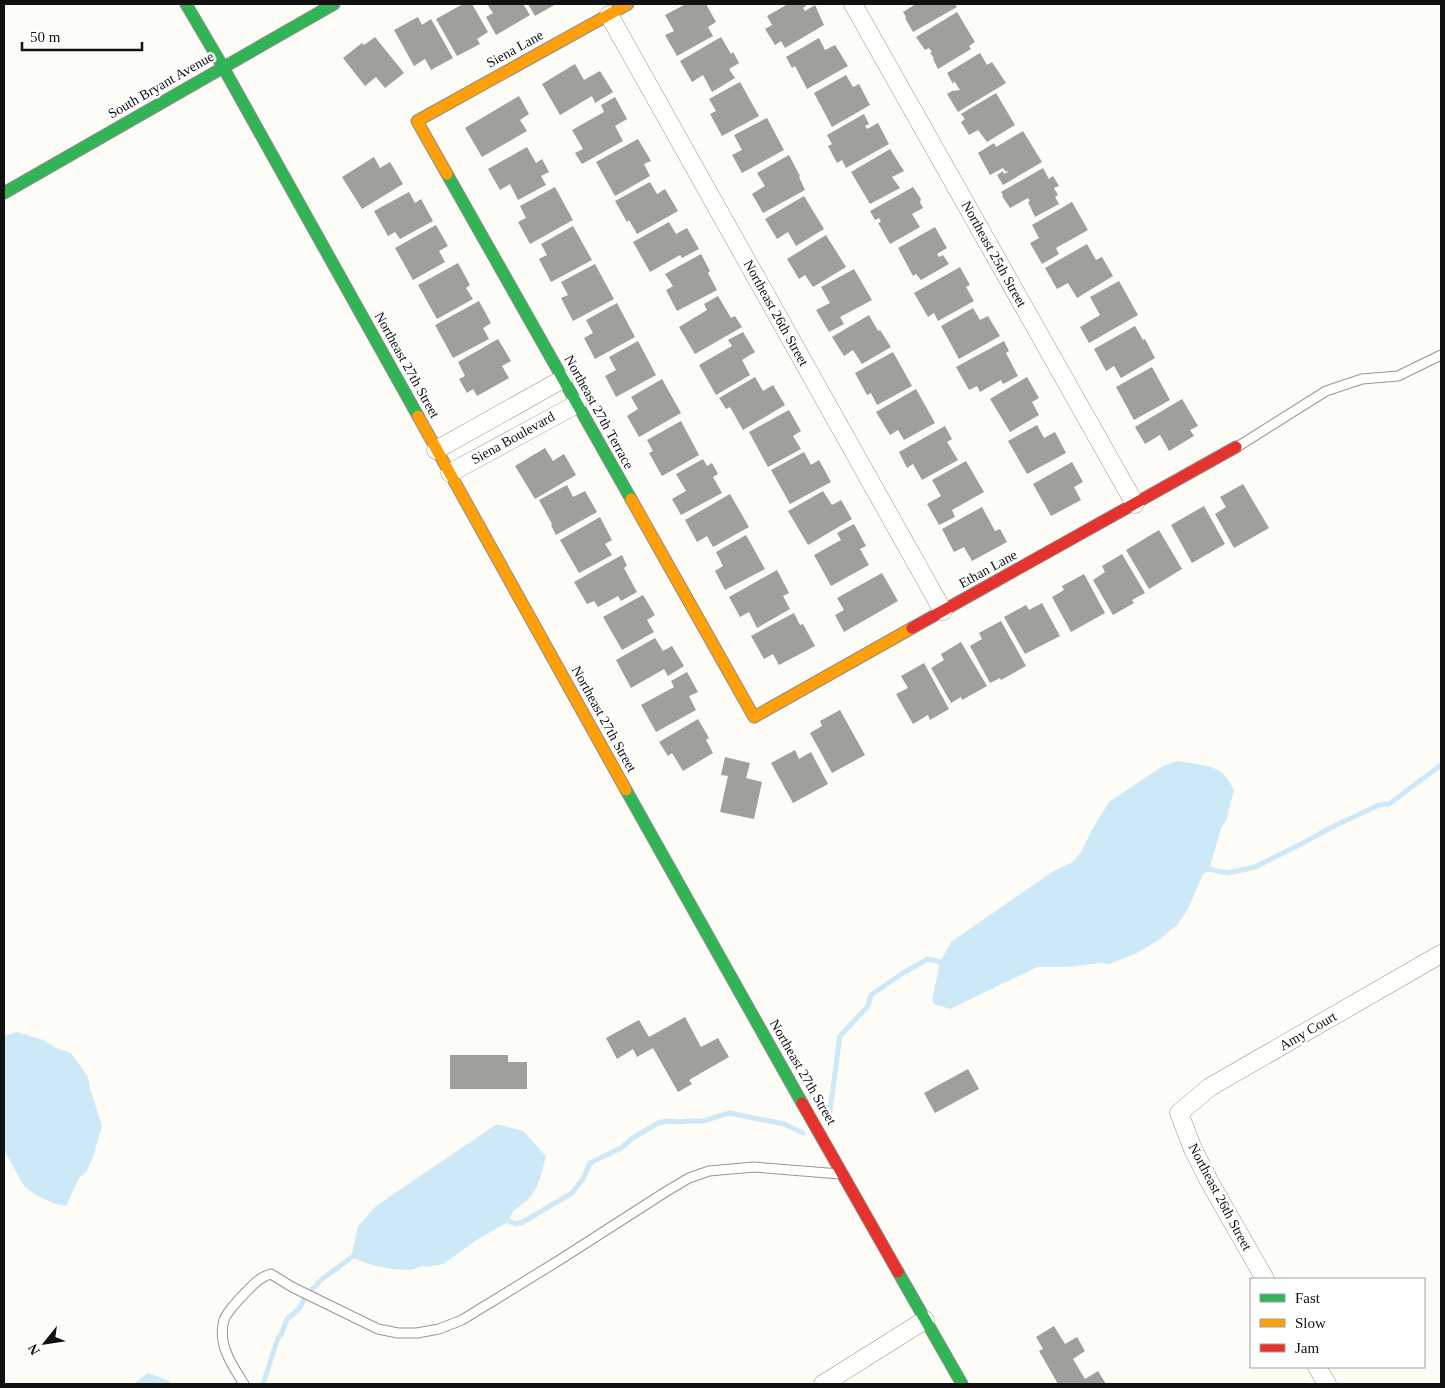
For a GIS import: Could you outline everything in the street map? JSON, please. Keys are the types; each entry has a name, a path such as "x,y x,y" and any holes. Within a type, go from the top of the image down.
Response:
{"street":[{"name":"Northeast 27th Street","path":"186,4 224,67 683,892 962,1384"},
{"name":"South Bryant Avenue","path":"4,193 334,4"},
{"name":"Siena Lane","path":"417,121 628,4"},
{"name":"Northeast 25th Street","path":"853,4 1135,504"},
{"name":"Northeast 26th Street","path":"608,14 943,611"},
{"name":"Northeast 27th Terrace","path":"417,121 754,717"},
{"name":"Siena Boulevard","path":"436,450 563,379"},
{"name":"Siena Boulevard","path":"450,474 577,404"},
{"name":"Ethan Lane","path":"754,717 1236,447"},
{"name":"Amy Court","path":"1179,1113 1210,1087 1441,954"},
{"name":"Northeast 26th Street","path":"1179,1113 1192,1149 1264,1278"},
{"path":"823,1384 925,1320"},
{"path":"1318,1368 1327,1384"}],"lane":[{"path":"1236,447 1326,391 1362,379 1398,376 1441,355"},
{"path":"244,1384 229,1362 222,1339 224,1319 235,1304 262,1276 271,1274 292,1287 378,1329 398,1333 416,1333 439,1329 462,1320 689,1178 709,1171 754,1167 844,1175"}],"water":[{"path":"1177,761 1217,769 1230,782 1234,790 1226,821 1222,826 1209,869 1203,874 1188,909 1178,924 1159,940 1135,954 1109,964 1037,967 950,1009 934,1004 932,1000 940,962 951,942 1052,872 1073,862 1081,852 1109,802 1163,766"},
{"path":"17,1032 43,1040 56,1048 71,1053 88,1077 102,1126 93,1157 86,1172 79,1178 66,1206 53,1203 34,1194 24,1186 4,1150 4,1036"},
{"path":"497,1124 523,1131 546,1156 537,1187 527,1200 515,1210 508,1222 478,1239 443,1264 429,1267 422,1266 411,1270 391,1269 372,1265 351,1257 358,1226 376,1206"},
{"path":"148,1373 169,1381 172,1384 133,1384"}],"building":[{"path":"463,4 472,4 488,32 477,39 480,44 457,56 436,19"},
{"path":"487,4 523,4 530,15 496,35 486,17 493,13"},
{"path":"528,4 556,4 535,16"},
{"path":"686,4 706,4 716,22 708,27 713,36 677,56 665,35 674,31 665,15"},
{"path":"788,4 805,4 806,6 803,8 805,11 815,5 824,25 785,48 781,41 775,45 765,29 772,25 767,16"},
{"path":"916,4 955,4 957,7 913,32 903,12"},
{"path":"957,12 975,42 969,46 971,49 938,69 930,53 932,52 929,48 925,50 916,37"},
{"path":"418,17 422,25 431,19 453,58 431,70 425,59 414,66 394,30"},
{"path":"375,37 404,73 385,88 376,77 365,86 343,58 362,43 364,45"},
{"path":"721,37 739,63 729,69 735,78 712,92 703,75 692,82 680,61"},
{"path":"819,38 825,50 835,45 848,66 807,89 795,66 792,68 786,57"},
{"path":"980,53 987,65 992,62 1006,83 958,112 947,94 960,90 954,81 953,84 947,73"},
{"path":"575,64 584,80 600,71 613,92 595,103 592,96 560,115 542,84"},
{"path":"846,75 853,87 859,84 870,105 832,127 814,93"},
{"path":"740,82 759,116 722,136 710,114 716,111 709,99"},
{"path":"996,93 1015,125 987,142 978,130 969,135 961,122 965,119 961,114"},
{"path":"519,96 529,114 520,120 527,131 482,157 465,128"},
{"path":"615,97 627,119 615,126 623,141 582,164 575,153 583,149 572,130 604,112 601,105"},
{"path":"864,114 869,124 865,126 867,129 878,123 889,144 846,168 842,160 837,163 828,146 832,144 827,135"},
{"path":"767,118 784,150 742,173 732,155 742,150 734,135"},
{"path":"1023,131 1042,162 1003,185 997,175 1003,171 1004,174 1008,171 1006,172 1003,168 990,175 978,153 994,143 996,147"},
{"path":"638,139 651,161 644,164 650,176 615,196 596,162"},
{"path":"527,147 536,163 542,159 549,172 541,176 546,185 518,200 510,184 500,190 488,169"},
{"path":"890,149 904,171 892,177 900,188 870,204 851,172"},
{"path":"789,155 805,190 763,213 752,194 765,186 757,173"},
{"path":"374,157 380,168 390,162 403,184 362,209 342,177"},
{"path":"1043,168 1049,179 1053,176 1059,186 1054,188 1058,195 1055,197 1059,204 1035,217 1028,198 1010,208 1001,192"},
{"path":"650,182 657,194 665,189 678,211 637,234 629,220 627,222 615,201"},
{"path":"555,187 573,220 530,244 518,222 526,218 520,206"},
{"path":"913,187 921,199 920,202 923,208 912,214 920,227 890,244 878,223 881,222 879,218 875,220 870,211"},
{"path":"409,192 415,203 421,199 433,221 400,239 395,232 388,236 374,211"},
{"path":"804,196 824,229 796,246 788,232 777,239 765,219"},
{"path":"1072,202 1088,230 1056,248 1059,254 1042,264 1030,243 1039,238 1032,225"},
{"path":"669,222 676,234 687,228 699,249 682,258 680,255 650,272 633,242"},
{"path":"436,225 448,246 439,251 445,262 413,280 395,248"},
{"path":"573,226 592,260 551,282 539,259 547,255 541,244"},
{"path":"935,227 947,248 937,254 939,257 943,255 949,264 921,280 916,274 913,276 898,248"},
{"path":"826,235 846,267 813,287 805,275 799,279 787,259"},
{"path":"1087,244 1096,260 1102,257 1113,276 1077,298 1068,283 1057,289 1045,268"},
{"path":"701,254 717,290 677,311 666,290 673,286 665,274"},
{"path":"458,263 470,285 466,288 473,299 437,319 418,285"},
{"path":"595,264 614,299 573,321 561,298 568,295 561,282"},
{"path":"960,267 970,285 966,287 974,301 938,321 934,313 928,317 914,293"},
{"path":"854,269 872,300 840,317 844,324 829,332 816,310 830,303 821,287"},
{"path":"1119,281 1138,315 1089,343 1080,327 1100,315 1090,297"},
{"path":"718,296 731,318 735,316 742,327 695,354 679,327 707,310 704,304"},
{"path":"479,301 491,323 483,328 489,339 453,358 435,325"},
{"path":"617,303 635,337 595,359 584,338 593,333 586,320"},
{"path":"973,308 980,320 988,316 1000,336 959,359 941,326"},
{"path":"869,315 878,331 880,330 891,347 862,364 853,350 844,356 832,337"},
{"path":"1135,326 1143,340 1145,339 1155,358 1121,378 1114,366 1106,371 1094,349"},
{"path":"743,332 755,352 742,360 750,375 716,395 699,365 732,346 728,340"},
{"path":"498,339 511,361 502,366 509,378 477,396 473,389 467,393 459,379 465,376 458,362"},
{"path":"638,341 656,375 616,397 605,376 616,370 609,357"},
{"path":"1004,341 1009,351 1006,353 1018,376 1003,384 1001,380 980,392 977,386 969,390 956,367"},
{"path":"893,352 912,386 877,405 871,393 867,395 855,373"},
{"path":"1152,367 1170,400 1134,420 1116,387"},
{"path":"755,377 763,391 773,385 785,405 743,430 730,407 726,409 719,398"},
{"path":"1027,377 1039,398 1032,402 1039,415 1010,432 990,399"},
{"path":"662,379 681,413 639,437 627,416 638,409 631,397"},
{"path":"916,389 935,423 904,440 898,430 890,435 876,412"},
{"path":"1182,399 1198,426 1190,430 1194,436 1169,451 1160,435 1145,444 1135,427"},
{"path":"789,410 801,431 793,436 801,449 768,467 749,432"},
{"path":"681,421 699,455 662,476 649,453 653,451 647,440"},
{"path":"1037,425 1044,438 1055,432 1066,453 1027,474 1008,441"},
{"path":"945,426 952,439 947,442 958,460 922,480 913,464 907,468 899,452"},
{"path":"545,448 553,461 564,454 576,475 535,499 515,466"},
{"path":"804,452 811,465 819,460 831,482 790,504 771,470"},
{"path":"703,459 707,466 712,463 718,474 713,477 722,493 681,515 672,499 686,491 676,474"},
{"path":"966,461 984,492 952,510 955,517 939,525 927,504 941,496 932,480"},
{"path":"1072,462 1083,482 1074,487 1081,500 1051,516 1033,484"},
{"path":"1243,484 1269,528 1234,548 1215,514 1226,507 1220,497"},
{"path":"567,485 573,497 585,491 597,512 556,535 539,500"},
{"path":"823,491 832,505 841,500 852,519 808,545 788,511"},
{"path":"730,494 749,527 713,547 707,536 697,542 685,520"},
{"path":"1204,506 1225,544 1192,563 1171,525"},
{"path":"982,507 995,531 1000,529 1007,542 972,561 964,547 954,552 942,529"},
{"path":"600,517 612,540 605,544 612,555 579,573 560,540"},
{"path":"854,524 866,546 860,549 869,565 831,586 814,555 841,540 837,533"},
{"path":"1159,530 1182,569 1149,589 1126,550"},
{"path":"746,535 765,569 725,590 715,571 723,566 716,552"},
{"path":"1122,554 1145,593 1132,600 1134,603 1113,615 1093,580 1105,572 1102,566"},
{"path":"622,555 627,566 624,568 637,592 621,601 618,596 598,607 594,601 587,604 574,582"},
{"path":"777,570 789,593 783,596 790,609 757,628 749,612 740,617 729,597"},
{"path":"882,573 898,601 844,632 835,615 844,610 837,598"},
{"path":"1084,574 1105,613 1071,632 1052,597 1064,590 1062,586"},
{"path":"643,595 655,615 647,620 654,632 622,650 603,617"},
{"path":"1042,603 1060,636 1025,654 1004,617 1026,605 1029,610"},
{"path":"794,613 800,625 803,624 815,646 779,665 773,654 764,659 751,636"},
{"path":"1001,621 1026,666 1001,680 1000,678 990,683 970,646 982,639 979,633"},
{"path":"655,638 663,651 672,646 684,666 668,676 664,669 631,688 616,660"},
{"path":"961,642 987,686 962,700 961,697 951,703 931,668 944,660 941,654"},
{"path":"924,663 949,709 930,720 928,715 913,724 896,694 908,688 901,676"},
{"path":"687,672 698,692 689,696 696,710 656,732 641,705 674,687 671,681"},
{"path":"840,710 865,755 832,773 810,733 822,726 820,721"},
{"path":"698,719 709,738 706,740 713,753 683,771 672,753 668,756 659,742"},
{"path":"795,750 799,759 811,752 828,784 793,803 771,763"},
{"path":"725,757 750,763 746,778 762,782 754,819 720,812 728,776 721,775"},
{"path":"685,1017 701,1047 718,1038 729,1057 689,1080 692,1084 678,1092 653,1048 637,1057 633,1049 617,1059 606,1038 639,1020 649,1037"},
{"path":"450,1055 508,1055 508,1062 527,1062 527,1089 450,1089"},
{"path":"968,1069 979,1089 935,1113 924,1093"},
{"path":"1054,1326 1065,1344 1077,1337 1085,1351 1073,1359 1085,1379 1098,1371 1106,1384 1058,1384 1039,1351 1043,1349 1036,1337"}],"waterway":[{"path":"1203,871 1209,869 1228,873 1255,867 1330,828 1379,805 1389,804 1441,765"},
{"path":"829,1118 840,1036 868,1006 871,995 903,973 928,959 940,962 945,960"},
{"path":"504,1219 516,1224 523,1222 572,1193 583,1179 590,1163 621,1148 633,1138 658,1123 667,1121 703,1121 729,1113 784,1124 803,1133"},
{"path":"263,1384 278,1338 287,1319 299,1309 306,1296 322,1279 355,1255"}],"traffic: fast":[{"path":"186,4 418,416"},
{"path":"4,193 334,4"},
{"path":"447,174 631,499"},
{"path":"626,790 802,1103"},
{"path":"898,1272 962,1384"}],"traffic: slow":[{"path":"447,174 417,121 628,4"},
{"path":"418,416 626,790"},
{"path":"631,499 754,717 912,628"}],"traffic: jam":[{"path":"912,628 1236,447"},
{"path":"802,1103 898,1272"}]}
